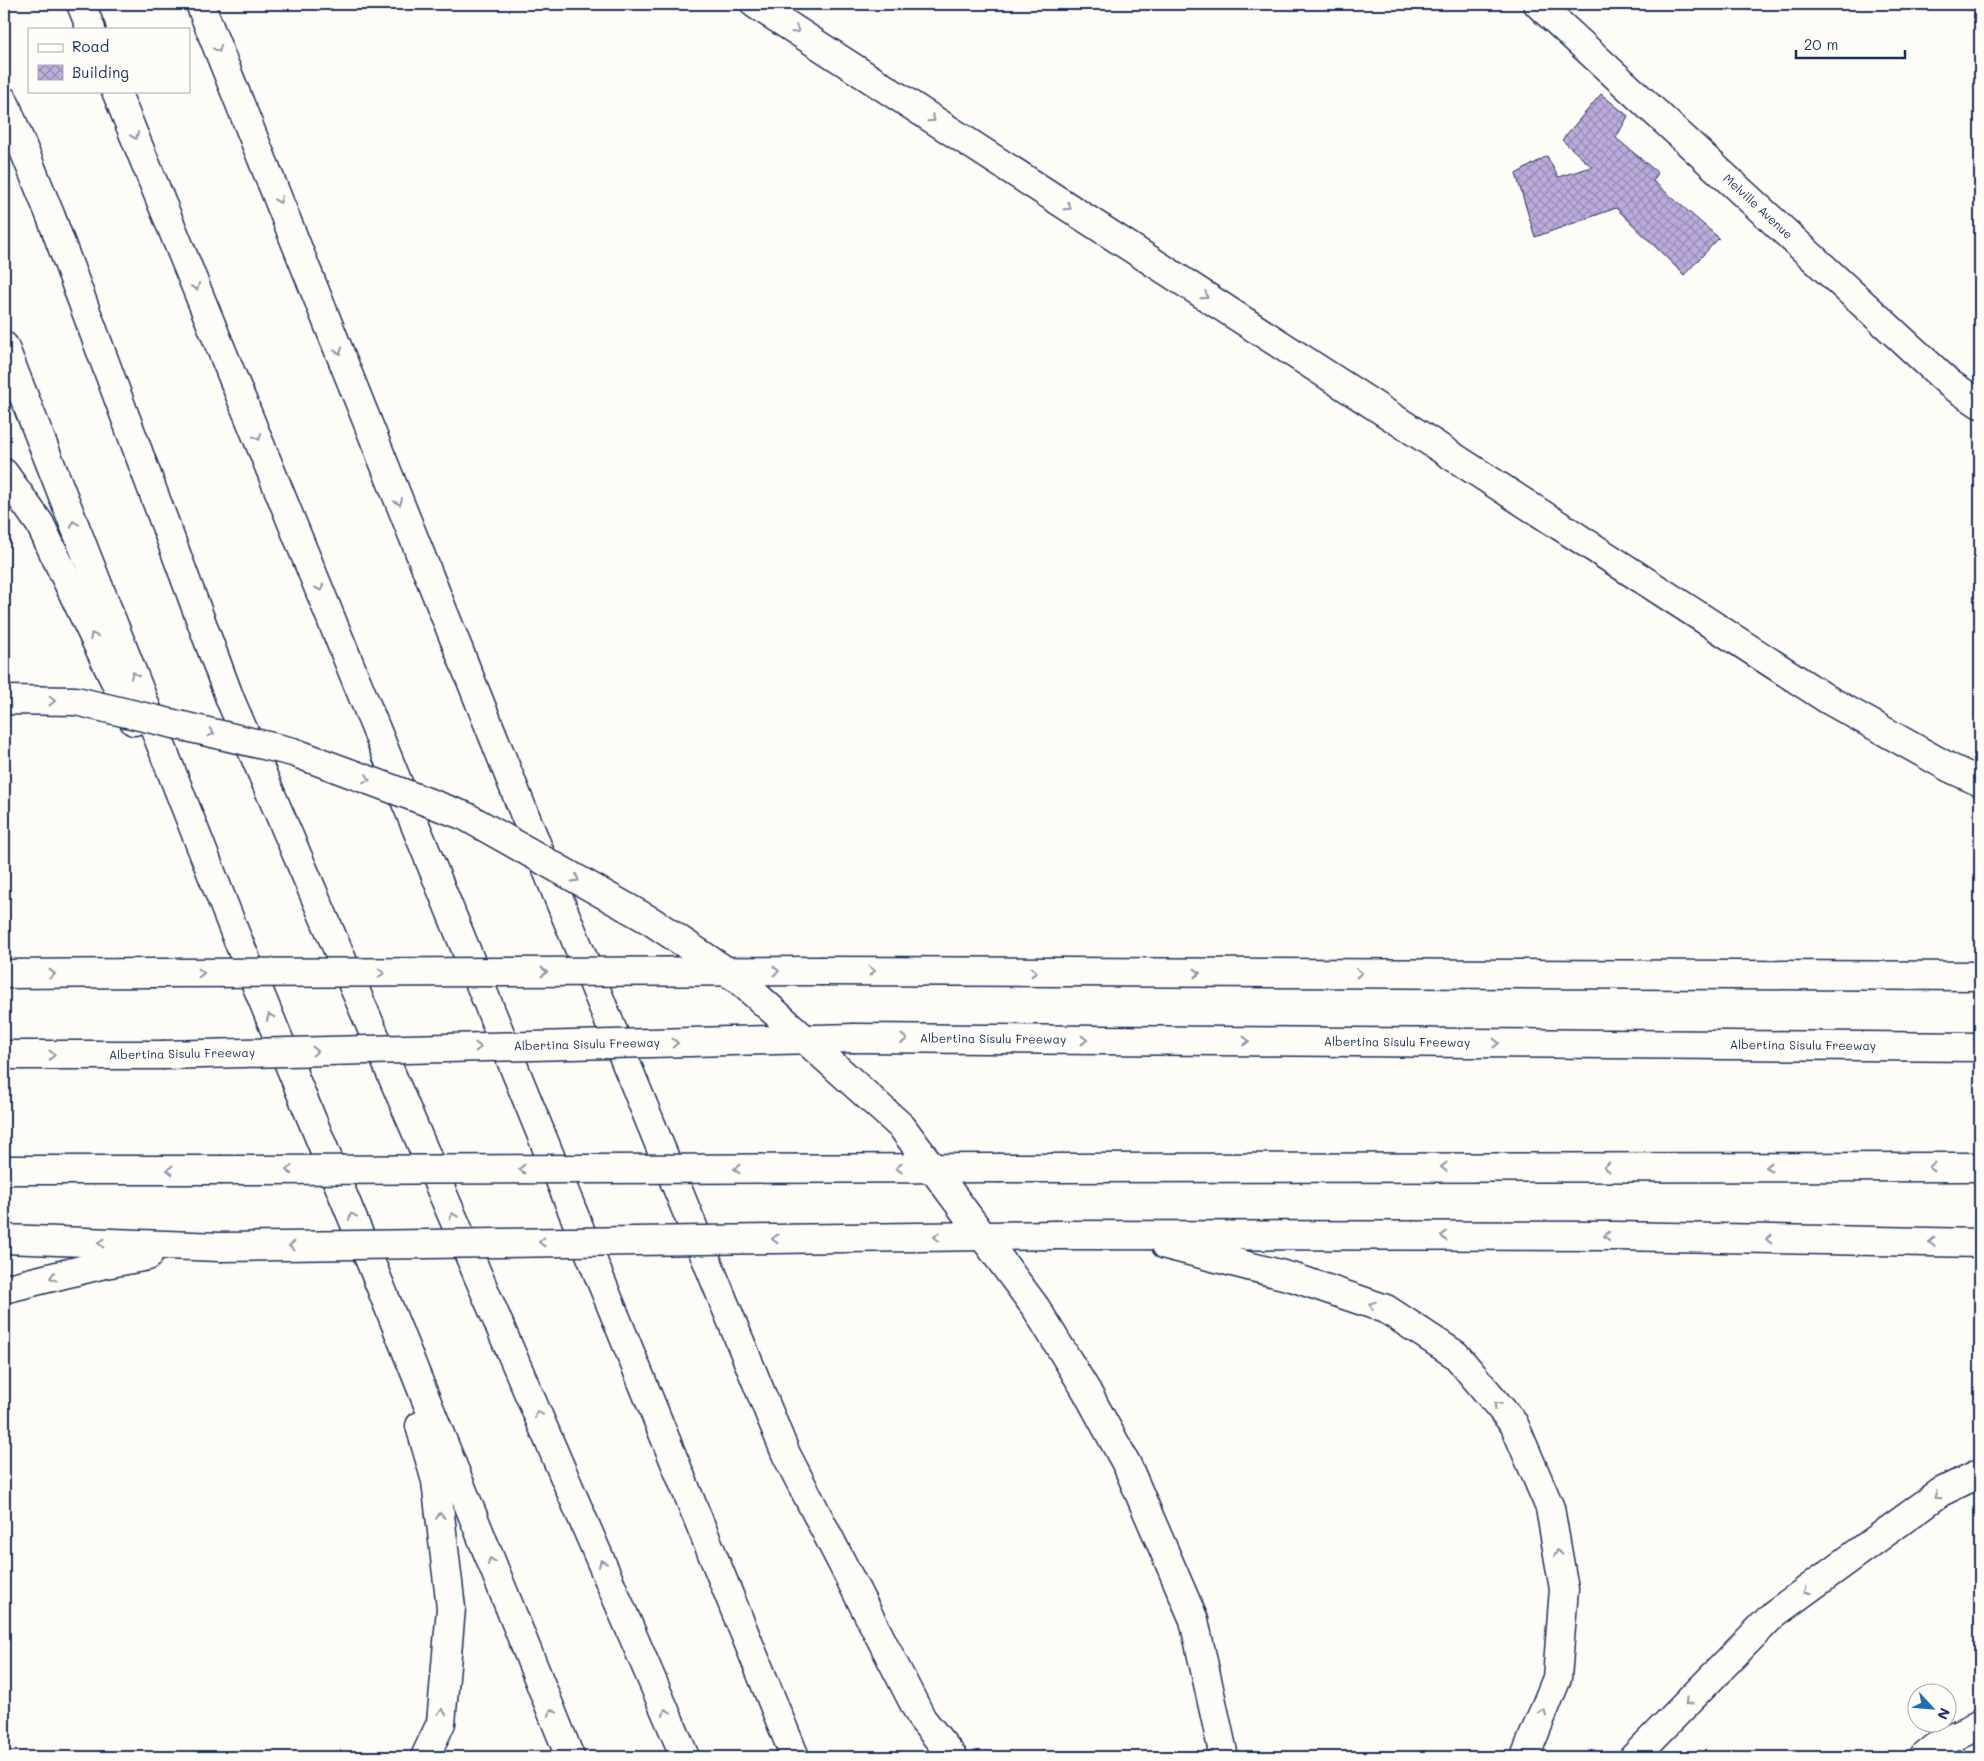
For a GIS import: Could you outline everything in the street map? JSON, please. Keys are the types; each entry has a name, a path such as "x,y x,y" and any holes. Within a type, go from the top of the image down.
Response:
{"main road":[{"path":"81,4 91,28"},
{"path":"200,4 538,848 786,1454 922,1720 953,1757"},
{"path":"755,4 1827,700 1950,768 1980,782"},
{"name":"Melville Avenue","path":"1538,4 1950,384 1980,404"},
{"path":"116,92 795,1757"},
{"path":"4,101 51,217 230,699 685,1757"},
{"path":"4,346 235,933 371,1262 570,1757"},
{"path":"4,473 40,524 235,933"},
{"path":"4,700 76,701 293,752 466,816 651,921 738,979 902,1127 1036,1308 1086,1390 1127,1465 1194,1620 1224,1757"},
{"path":"4,974 823,971 1980,976"},
{"name":"Albertina Sisulu Freeway","path":"4,1055 162,1055 855,1038 1980,1047"},
{"path":"4,1170 1980,1167"},
{"path":"1122,1234 1295,1278 1386,1309 1456,1355 1514,1424 1550,1508 1564,1589 1557,1678 1525,1757"},
{"path":"4,1239 212,1247 1122,1234 1615,1236 1980,1243"},
{"path":"4,1289 104,1264 212,1247"},
{"path":"371,1262 436,1481 452,1608 441,1723 424,1757"},
{"path":"1634,1757 1774,1614 1941,1492 1980,1473"},
{"path":"1924,1757 1945,1740 1980,1724"}],"building":[{"path":"1601,94 1628,116 1616,138 1658,173 1653,181 1719,238 1684,275 1616,208 1535,237 1516,174 1547,156 1558,177 1592,167 1562,140"}]}
